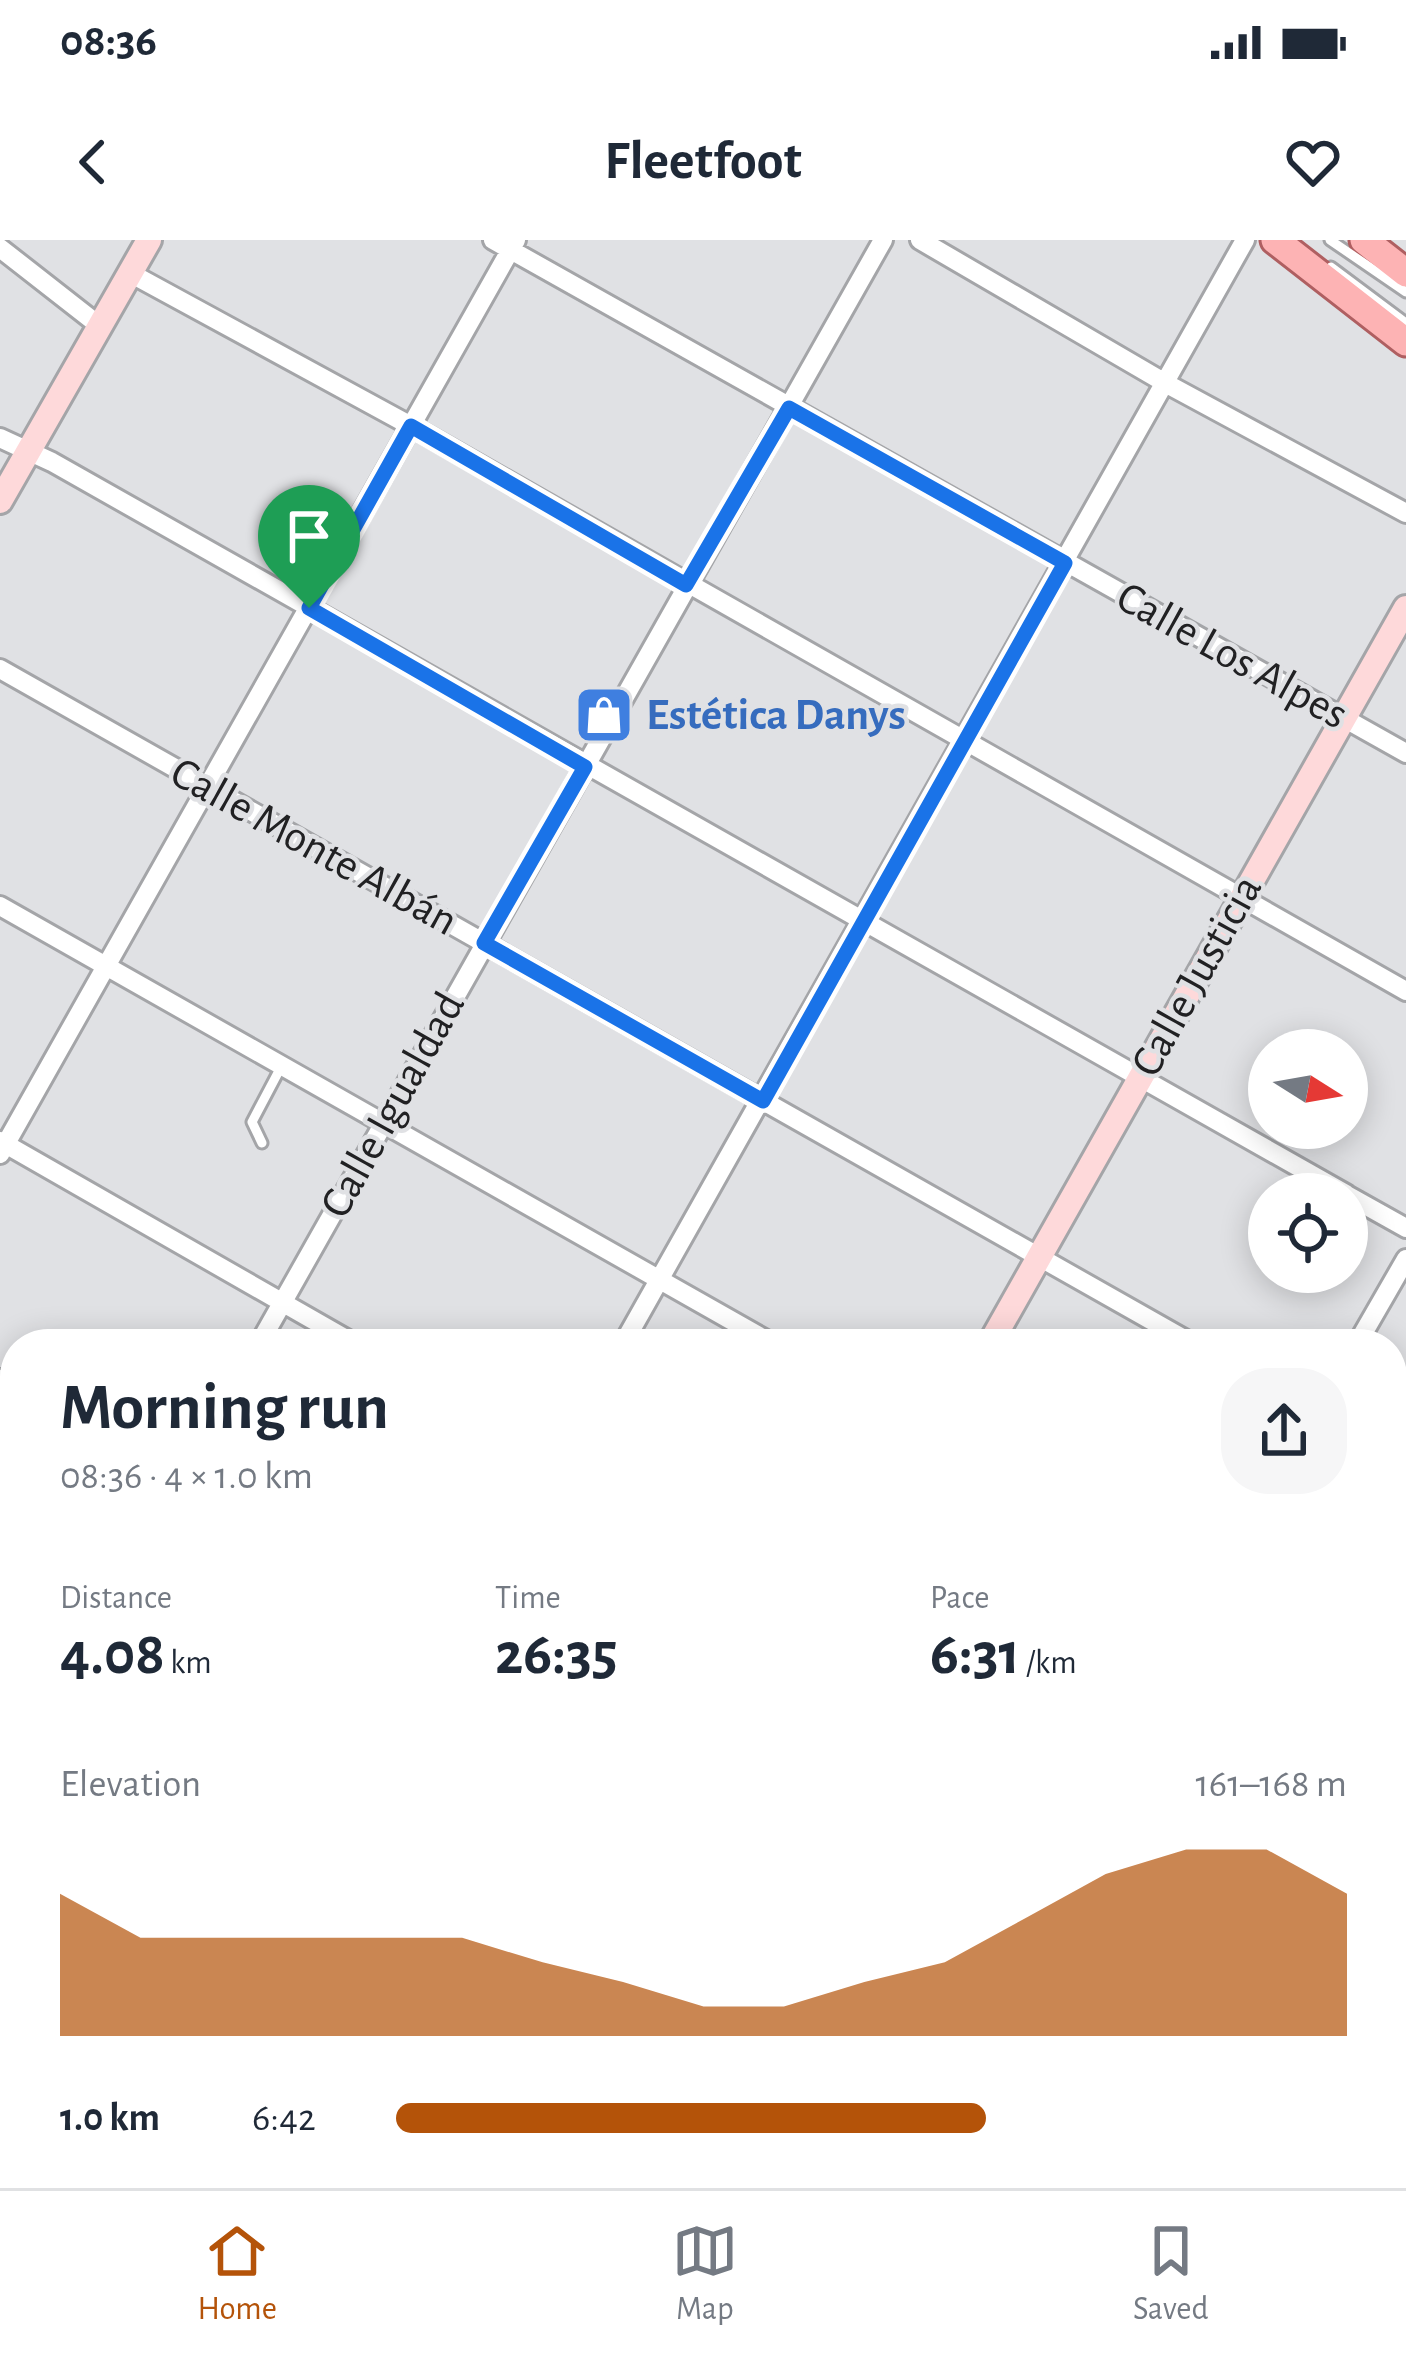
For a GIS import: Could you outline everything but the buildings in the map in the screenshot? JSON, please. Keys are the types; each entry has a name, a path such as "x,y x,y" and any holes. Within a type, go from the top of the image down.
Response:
{"main road":[{"path":"1275,240 1406,342"},
{"path":"1367,241 1406,273"}],"street":[{"path":"0,501 149,240"},
{"name":"Calle Igualdad","path":"267,1329 883,240"},
{"path":"920,240 1167,384 1406,513"},
{"path":"632,1329 1245,240"},
{"path":"329,1329 2,1146 411,426 507,243"},
{"name":"Calle Los Alpes","path":"507,243 789,408 1406,753"},
{"path":"0,248 101,326"},
{"path":"130,273 411,426 1406,992"},
{"path":"0,438 1309,1173"},
{"name":"Calle Justicia","path":"998,1329 1406,608"},
{"name":"Calle Monte Albán","path":"0,669 1166,1329"},
{"path":"0,906 747,1329"},
{"path":"1368,1206 1406,1228"},
{"path":"1366,1329 1406,1259"}],"lane":[{"path":"1292,240 1406,323"},
{"path":"1330,240 1406,292"},
{"path":"262,1143 252,1122 281,1067"}],"place":[{"name":"Estética Danys","path":"604,715"}],"route":[{"path":"789,408 1065,563 763,1101 484,943 585,767 309,608 411,426 686,585 789,408"}]}
